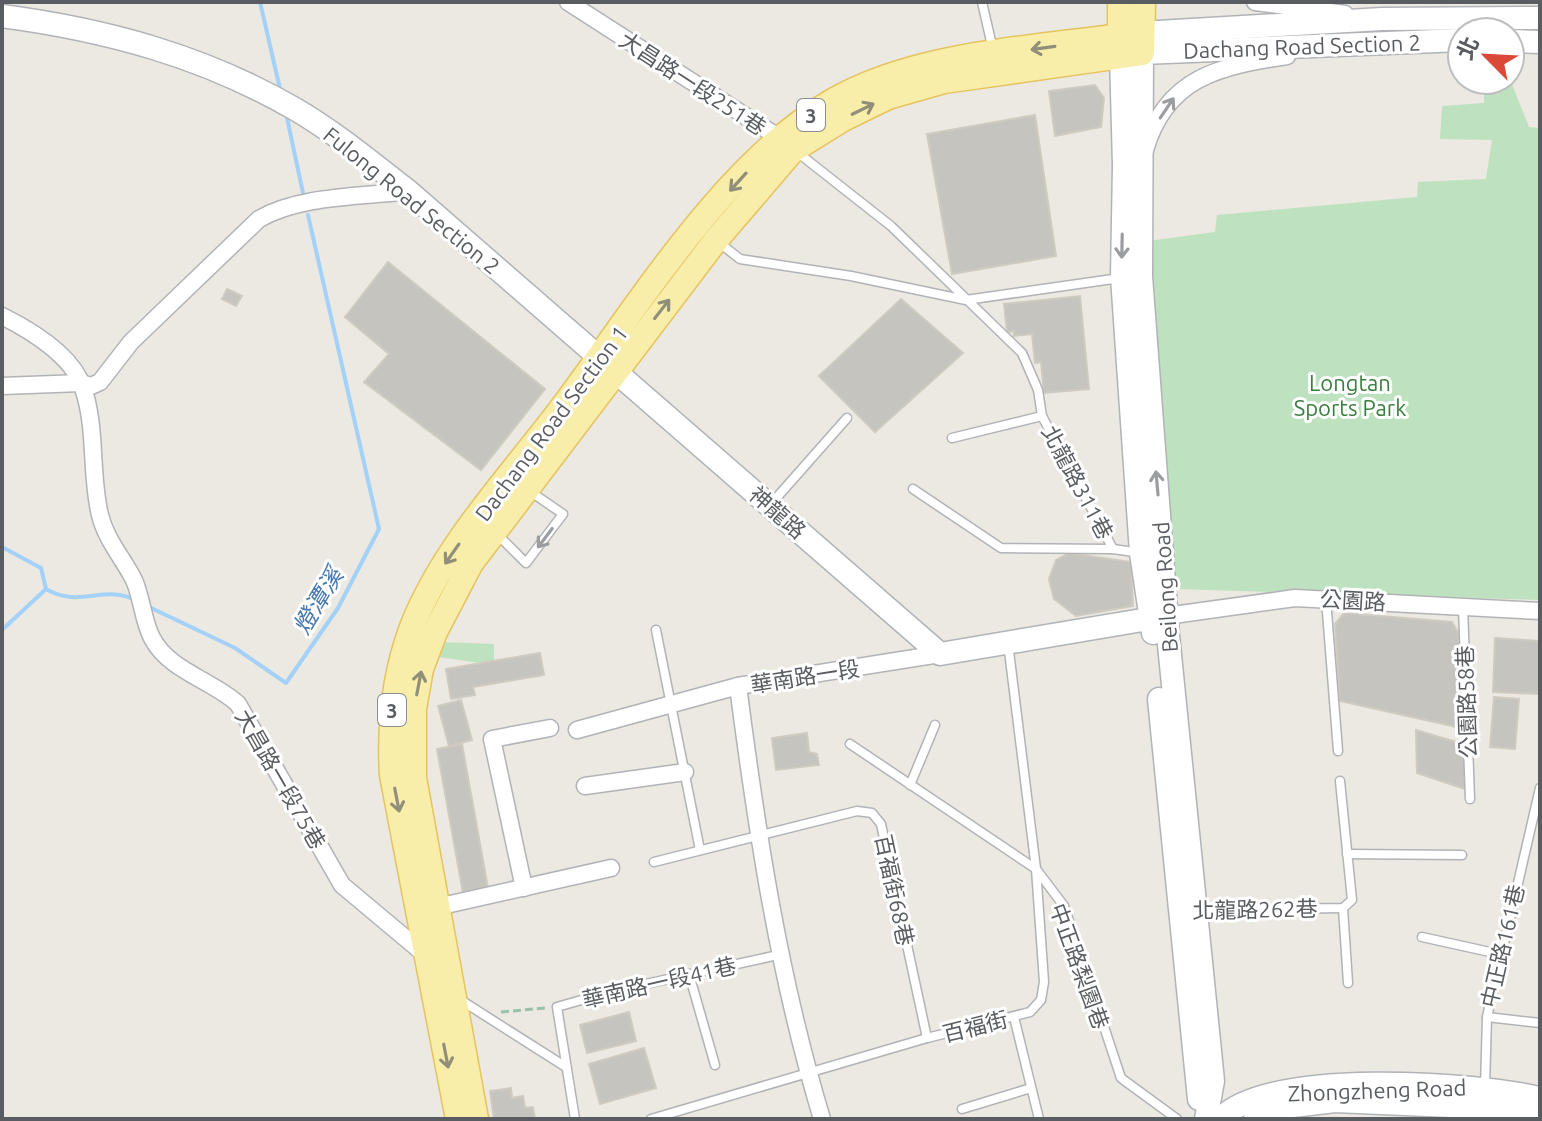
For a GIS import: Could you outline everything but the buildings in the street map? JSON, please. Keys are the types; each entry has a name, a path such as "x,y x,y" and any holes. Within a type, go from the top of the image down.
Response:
{"main road":[{"path":"1120,2 1131,45"},
{"path":"1131,45 1143,2"},
{"name":"Fulong Road Section 2","path":"2,16 83,27 130,39 210,68 295,109 408,191 607,364"},
{"name":"Dachang Road Section 2","path":"1131,45 1382,19 1540,18"},
{"name":"Dachang Road Section 2","path":"1131,45 1446,40"},
{"name":"Dachang Road Section 1","path":"476,1119 443,990 428,957 392,775 390,739 399,669 412,627 448,558 607,364 716,240 786,144 888,97 944,81 1131,45"},
{"name":"Dachang Road Section 1","path":"458,1119 437,907 414,778 414,709 421,669 435,632 471,563 527,489 698,226 832,101 876,80 938,63 994,55 1131,45"},
{"name":"Beilong Road","path":"1131,45 1139,208 1131,277 1141,553 1158,618"},
{"name":"Beilong Road","path":"1131,45 1124,165 1131,277 1158,618 1188,910 1203,1119"},
{"name":"神龍路","path":"607,364 940,654"},
{"name":"華南路一段","path":"940,654 1158,618"},
{"name":"Zhongzheng Road","path":"1220,1119 1232,1107 1282,1091 1334,1086 1535,1111"},
{"name":"Zhongzheng Road","path":"1255,1119 1284,1107 1335,1101 1478,1105"}],"street":[{"name":"大昌路一段251巷","path":"568,2 786,144"},
{"path":"1255,2 1382,19"},
{"path":"1139,208 1145,147 1173,97 1204,74 1236,64 1378,42"},
{"path":"2,386 81,383 91,386 100,382 131,342 259,219 283,208 408,191"},
{"path":"2,316 42,341 81,383"},
{"name":"大昌路一段75巷","path":"81,383 100,516 138,592 150,636 161,652 181,668 222,689 238,704 342,885 428,957"},
{"name":"公園路","path":"1158,618 1295,598 1540,611"},
{"name":"華南路一段","path":"822,1119 778,955 757,836 738,686 940,654"},
{"path":"577,730 738,686"},
{"path":"524,888 492,739 550,728"},
{"path":"585,786 685,772"},
{"path":"437,907 611,868"}],"lane":[{"path":"982,2 994,55"},
{"name":"北龍路311巷","path":"786,144 891,226 1022,353 1038,390 1042,416 1113,549"},
{"path":"716,240 740,259 851,276 966,300 1131,277"},
{"path":"952,438 1042,416"},
{"path":"771,505 847,418"},
{"path":"495,532 526,563 563,514 527,489"},
{"name":"北龍路311巷","path":"913,489 1001,548 1113,549 1141,553"},
{"path":"1326,598 1338,751"},
{"name":"公園路58巷","path":"1463,606 1470,799"},
{"path":"656,630 700,850"},
{"name":"百福街","path":"651,1119 927,1038 1014,1017 1030,1012 1041,1000 1044,982 1036,869 1008,642"},
{"path":"910,785 935,725"},
{"name":"中正路梨園巷","path":"850,744 1036,869 1064,906 1121,1078 1177,1119"},
{"name":"北龍路262巷","path":"1188,910 1343,908 1352,900 1340,781"},
{"name":"中正路161巷","path":"1478,1105 1487,1017 1499,954 1540,788"},
{"name":"百福街68巷","path":"757,836 857,811 872,813 881,824 927,1038"},
{"path":"654,862 757,836"},
{"path":"1347,854 1462,855"},
{"path":"1343,908 1348,983"},
{"path":"1422,937 1499,954"},
{"name":"華南路一段41巷","path":"575,1119 557,1007 778,955"},
{"path":"689,974 715,1065"},
{"path":"443,990 566,1067"},
{"path":"1014,1017 1039,1119"},
{"path":"1487,1017 1540,1023"},
{"path":"962,1109 1031,1088"}],"path":[{"path":"483,1014 557,1007"}],"green space":[{"name":"Longtan Sports Park","path":"1484,96 1517,96 1529,127 1540,128 1540,600 1175,589 1148,241 1215,232 1217,215 1417,197 1418,182 1486,179 1492,140 1440,139 1442,106 1484,103"},
{"path":"441,642 494,644 494,665 438,657"}],"waterway":[{"name":"燈潭溪","path":"260,2 280,89"},
{"name":"燈潭溪","path":"287,118 303,193"},
{"name":"燈潭溪","path":"147,606 235,648 286,683 338,608 379,529 308,215"},
{"path":"2,547 41,568 46,589"},
{"name":"燈潭溪","path":"2,630 46,589 70,597 113,594 136,600"}]}
